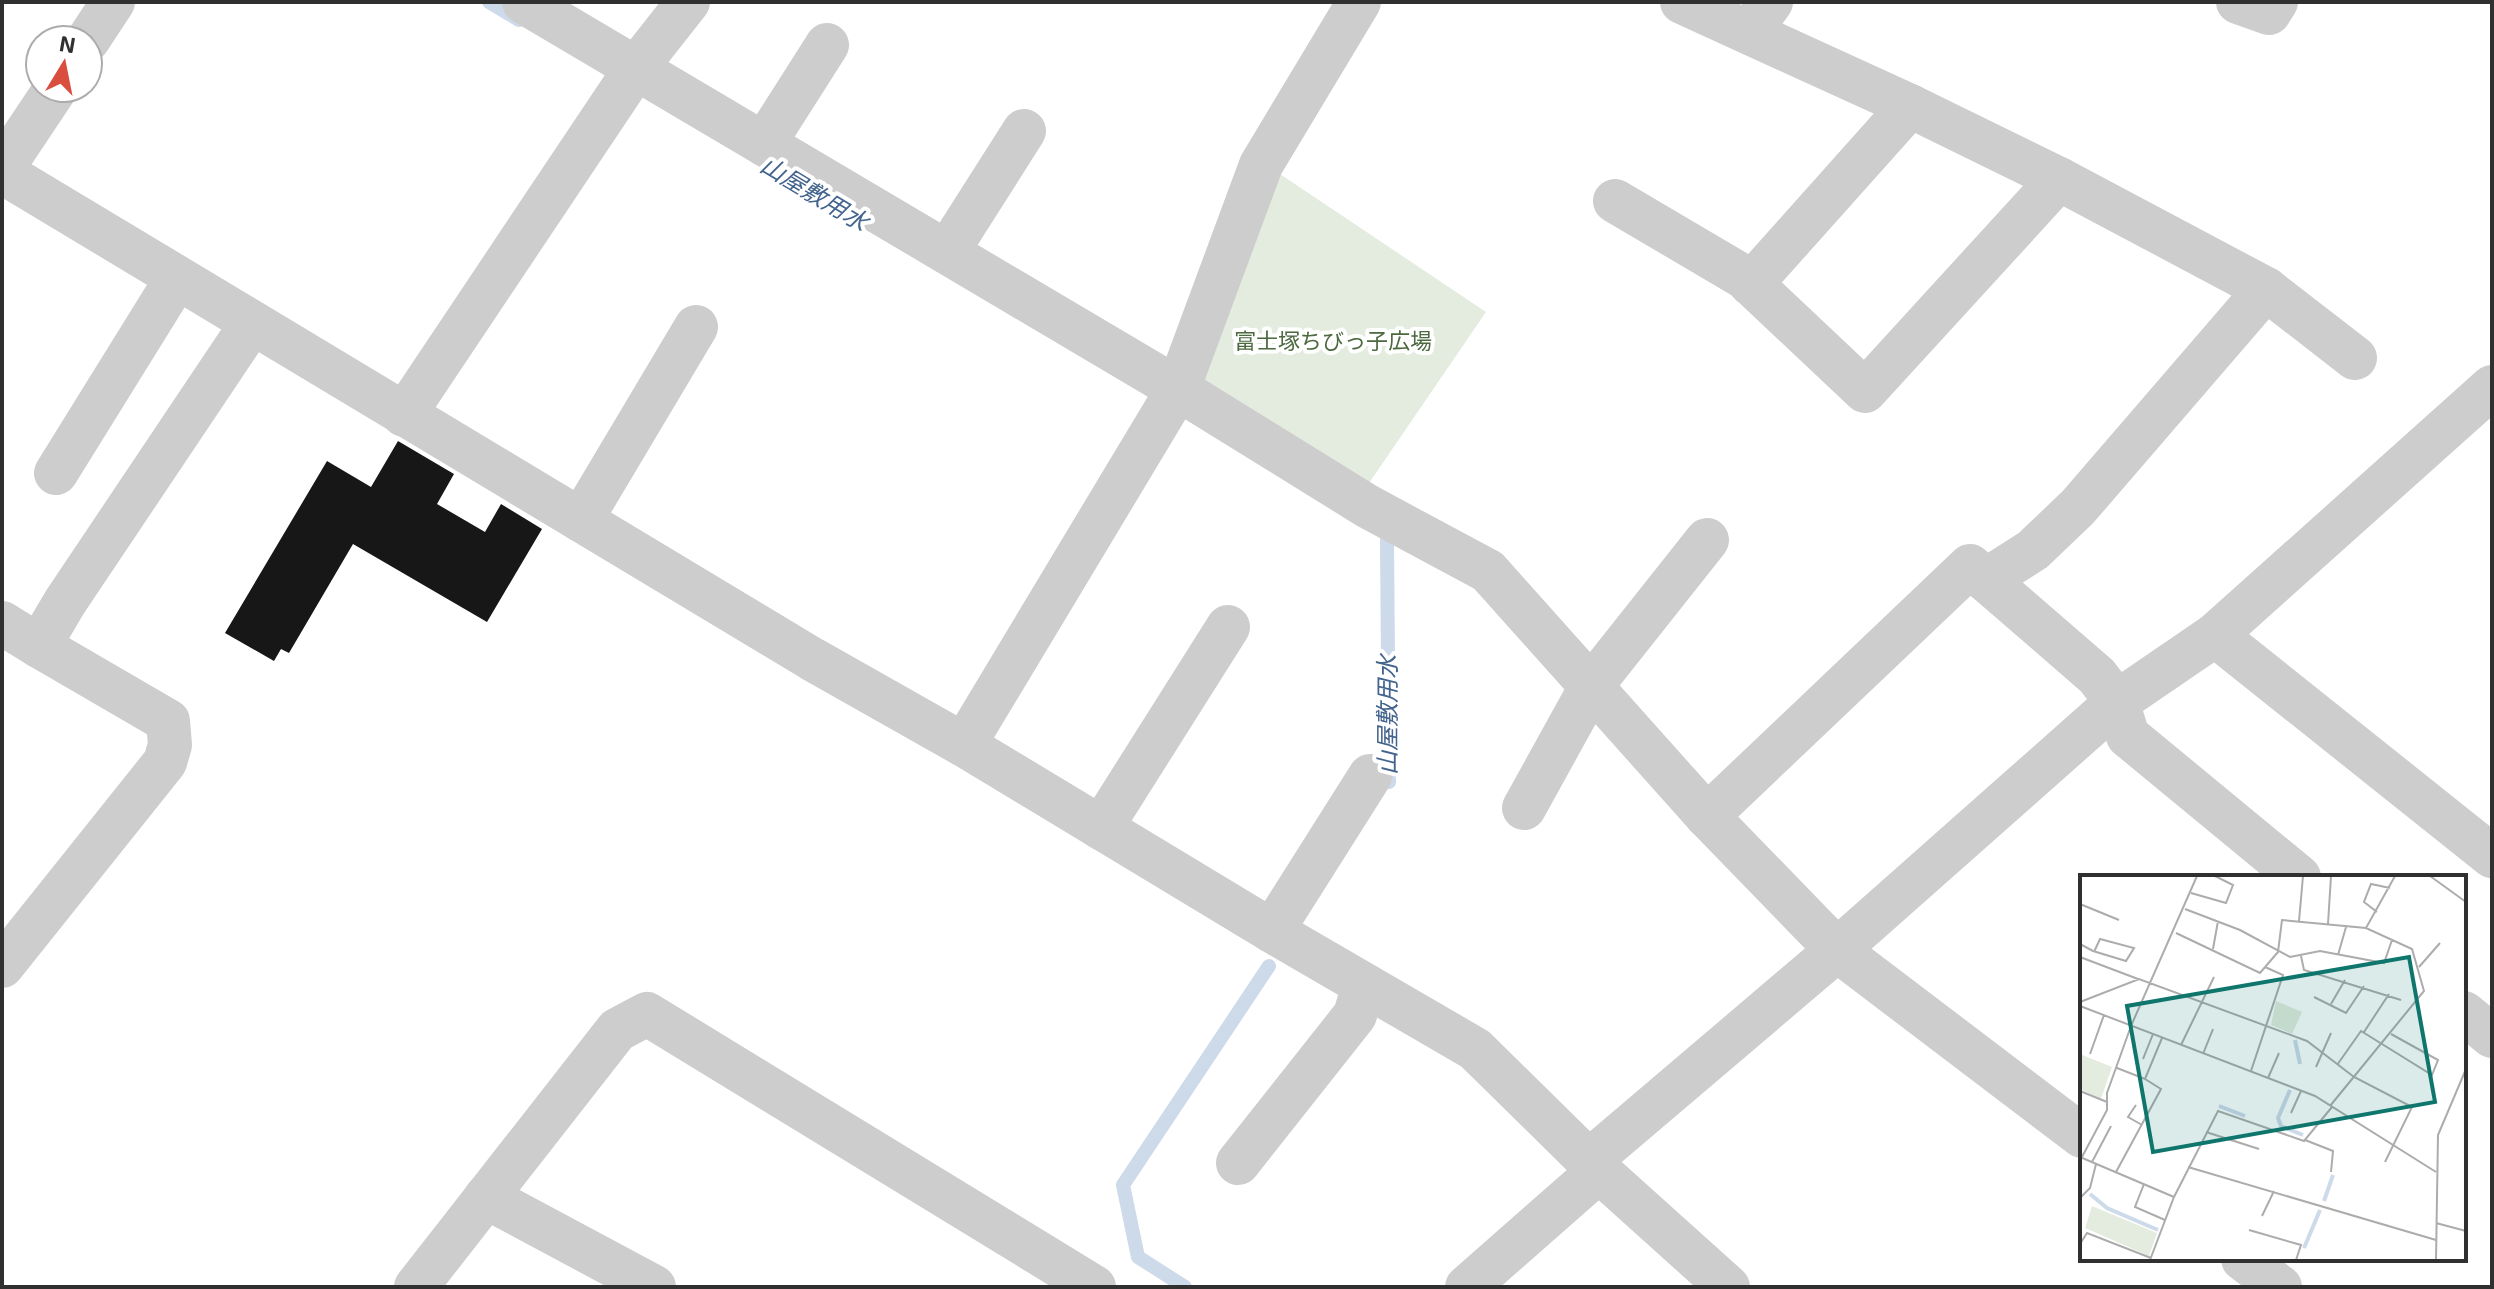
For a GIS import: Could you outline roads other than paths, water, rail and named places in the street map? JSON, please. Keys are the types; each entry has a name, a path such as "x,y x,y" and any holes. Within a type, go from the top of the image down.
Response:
{"street":[{"path":"99,24 113,2"},
{"path":"524,2 1178,389 1367,506 1488,571 1707,816 1837,950 2080,1134"},
{"path":"404,415 636,68 688,2"},
{"path":"964,745 1178,389 1261,165 1359,2"},
{"path":"1682,2 1760,17 1910,106 2059,179 2266,289 2355,358"},
{"path":"2238,2 2269,13 2276,2"},
{"path":"764,144 827,45"},
{"path":"46,104 2,171 812,659 964,745 1475,1049 1594,1166 1728,1287"},
{"path":"1751,284 1910,106"},
{"path":"947,252 1024,131"},
{"path":"1615,201 1744,277 1865,391 2059,179"},
{"path":"56,473 177,278"},
{"path":"1986,580 2033,550 2078,507 2266,289"},
{"path":"39,646 65,602 252,323"},
{"path":"581,520 696,327"},
{"path":"1467,1287 1594,1166 2117,702 2215,635 2492,387"},
{"path":"1524,808 1592,685 1707,540"},
{"path":"1707,816 1970,566 2097,676 2117,702 2128,736 2297,875"},
{"path":"2,623 168,721 170,745 165,762 2,966"},
{"path":"1101,828 1228,627"},
{"path":"2215,635 2492,856"},
{"path":"1272,931 1370,776"},
{"path":"1238,1163 1355,1015 1364,985"},
{"path":"416,1287 617,1030 647,1014 1094,1287"},
{"path":"2466,1015 2492,1036"},
{"path":"486,1197 654,1287"},
{"path":"2246,1261 2280,1287"}],"waterway":[{"name":"山屋敷用水","path":"489,2 519,20"},
{"name":"山屋敷用水","path":"1387,540 1389,782"},
{"name":"山屋敷用水","path":"1185,1287 1138,1257 1123,1185 1269,966"}],"park label":[{"name":"富士塚ちびっ子広場","path":"1333,341"}]}
